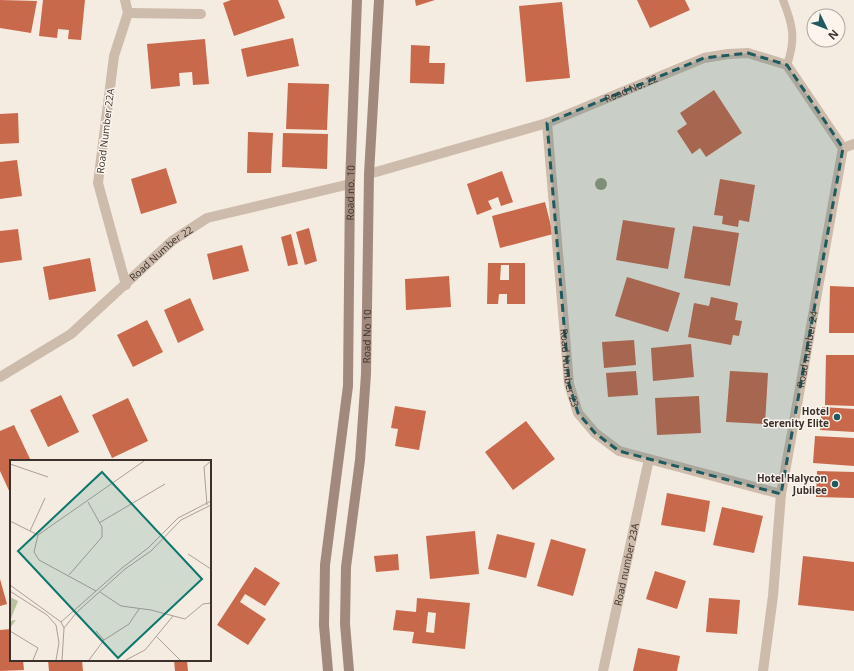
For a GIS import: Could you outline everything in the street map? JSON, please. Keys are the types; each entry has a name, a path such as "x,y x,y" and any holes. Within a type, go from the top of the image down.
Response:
{"main road":[{"name":"Road no. 10","path":"328,671 324,625 325,565 348,386 350,184 357,0"},
{"name":"Road No 10","path":"349,671 345,624 346,567 360,460 366,374 369,174 379,0"}],"street":[{"name":"Road Number 22A","path":"126,0 128,13 114,56 98,183 126,285"},
{"path":"128,13 202,14"},
{"name":"Road No. 22","path":"369,174 547,123 704,58 728,54 748,53 787,65"},
{"path":"787,65 843,148 854,144"},
{"name":"Road Number 23","path":"547,123 569,384 578,413 595,433 619,451 781,494"},
{"name":"Road number 24","path":"763,671 773,596 781,494 843,148"},
{"name":"Road Number 22","path":"0,377 71,334 126,285 172,241 206,218 350,184"},
{"name":"Road number 23A","path":"603,671 649,459"}],"lane":[{"path":"783,0 793,31 792,50 787,65"}],"highlighted area":[{"path":"748,53 787,65 843,148 781,494 619,451 595,433 578,413 569,384 547,123 704,58"}],"building":[{"path":"0,0 37,1 31,33 0,28"},
{"path":"43,0 85,0 81,40 68,39 69,30 58,29 57,38 39,36"},
{"path":"231,0 278,0 285,18 234,36 223,3"},
{"path":"415,0 435,0 416,6"},
{"path":"637,0 685,0 690,10 650,28"},
{"path":"562,2 570,78 526,82 519,6"},
{"path":"293,38 299,66 247,77 241,49"},
{"path":"205,39 209,84 193,85 192,72 179,73 180,86 151,89 147,44"},
{"path":"411,45 430,46 429,63 445,63 444,84 410,83"},
{"path":"288,83 329,84 327,130 286,129"},
{"path":"714,90 742,133 706,157 700,148 692,154 677,131 687,124 680,113"},
{"path":"18,113 19,143 0,144 0,114"},
{"path":"248,132 273,133 271,173 247,173"},
{"path":"283,133 328,134 327,169 282,167"},
{"path":"17,160 22,196 0,199 0,162"},
{"path":"166,168 177,203 141,214 131,179"},
{"path":"502,171 513,202 501,206 498,197 488,201 492,209 477,215 467,184"},
{"path":"720,179 755,185 749,222 739,220 738,227 722,224 723,216 714,215"},
{"path":"545,202 553,234 500,248 492,216"},
{"path":"623,220 675,228 668,269 616,260"},
{"path":"693,226 739,233 730,286 684,278"},
{"path":"309,228 317,261 305,265 296,232"},
{"path":"18,229 22,260 0,263 0,231"},
{"path":"291,234 298,264 288,266 281,237"},
{"path":"242,245 249,271 213,280 207,254"},
{"path":"90,258 96,291 49,300 43,267"},
{"path":"488,263 525,263 525,304 507,304 507,294 499,294 498,304 487,304","holes":["501,265 509,265 509,280 500,280"]},
{"path":"449,276 451,307 406,310 405,279"},
{"path":"627,277 680,293 668,332 615,316"},
{"path":"830,286 854,287 854,333 829,333"},
{"path":"711,297 738,303 735,320 742,321 739,336 733,335 731,345 688,337 694,303 709,306"},
{"path":"190,298 204,330 178,343 164,310"},
{"path":"147,320 163,352 133,367 117,335"},
{"path":"634,340 636,365 604,368 602,342"},
{"path":"691,344 694,377 653,381 651,348"},
{"path":"826,355 854,355 854,406 825,405"},
{"path":"636,371 638,395 608,397 606,373"},
{"path":"730,371 768,373 765,424 726,422"},
{"path":"61,395 79,432 48,447 30,410"},
{"path":"699,396 701,433 657,435 655,398"},
{"path":"128,398 148,441 112,458 92,415"},
{"path":"395,406 426,411 419,450 395,446 398,429 391,428"},
{"path":"822,407 854,409 854,432 820,430"},
{"path":"526,421 555,459 513,490 485,452"},
{"path":"14,425 31,460 10,460 10,493 0,471 0,431"},
{"path":"815,436 854,438 854,466 813,463"},
{"name":"Hotel Halycon Jubilee","path":"817,471 854,472 854,498 816,497"},
{"path":"667,493 710,501 705,532 661,525"},
{"path":"722,507 763,516 754,553 713,545"},
{"path":"475,531 479,574 430,579 426,536"},
{"path":"497,534 535,543 526,578 488,569"},
{"path":"551,539 586,549 573,596 537,586"},
{"path":"398,554 399,570 376,572 374,556"},
{"path":"803,556 854,562 854,611 798,605"},
{"path":"255,567 280,583 265,606 245,594 240,602 266,619 248,645 217,625"},
{"path":"655,571 686,581 677,609 646,599"},
{"path":"0,579 7,604 0,606"},
{"path":"417,598 470,603 465,649 412,643 414,632 393,630 396,610 416,612","holes":["428,612 436,613 434,633 426,632"]},
{"path":"709,598 740,600 737,634 706,632"},
{"path":"10,629 10,661 23,661 24,670 0,671 0,630"},
{"path":"638,648 680,656 677,671 633,671"},
{"path":"48,661 82,661 83,671 49,671"},
{"path":"174,661 187,661 188,671 175,671"}],"place":[{"name":"Hotel Serenity Elite","path":"837,417"},
{"name":"Hotel Halycon Jubilee","path":"835,484"}]}
